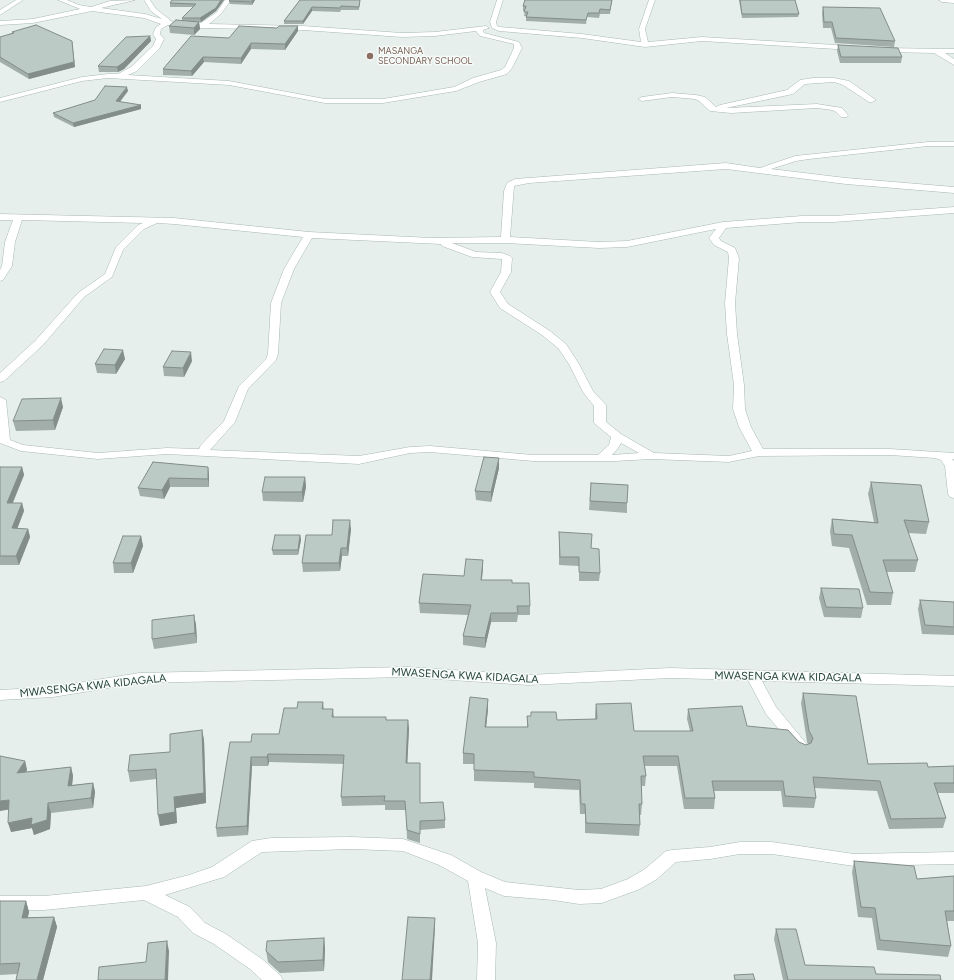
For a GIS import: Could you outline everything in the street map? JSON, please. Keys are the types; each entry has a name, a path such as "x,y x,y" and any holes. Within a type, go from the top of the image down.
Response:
{"street":[{"path":"0,13 20,0"},
{"path":"61,0 72,5 145,16 166,23 202,26 303,28 402,35 435,34 494,28 582,36 645,44 702,39 862,48"},
{"path":"0,23 33,21 91,9 110,3 132,0"},
{"path":"147,0 153,10 167,20 166,23"},
{"path":"202,26 219,13 228,0"},
{"path":"494,28 493,22 500,0"},
{"path":"645,44 642,29 652,0"},
{"path":"942,0 954,1"},
{"path":"64,14 72,5"},
{"path":"121,76 134,69 158,43 160,39 156,34 158,28 166,23"},
{"path":"0,100 82,79 121,76 230,83 325,101 383,101 456,89 476,80 504,72 508,68 518,48 517,43 482,35 479,32 480,29"},
{"path":"875,49 954,51"},
{"path":"935,51 949,58 954,63"},
{"path":"134,69 134,75 139,78"},
{"path":"713,109 790,92 803,82 813,80 834,80 846,83 872,100"},
{"path":"642,99 672,95 696,97 702,99 713,109 738,111 816,106 839,110 844,115"},
{"path":"759,170 795,159 809,157 928,144 954,144"},
{"path":"505,240 508,191 510,185 515,182 726,166 846,181 954,190"},
{"path":"0,218 19,217 174,221 310,235 432,241 505,240 599,246 627,244 723,225 802,219 834,219 954,210"},
{"path":"0,278 7,266 10,242 19,217"},
{"path":"0,379 39,343 81,295 109,275 119,249 127,240 141,228 155,221"},
{"path":"723,225 714,238 717,243 732,250 734,258 730,303 732,334 739,385 739,409 745,427 759,453"},
{"path":"204,452 205,447 229,422 243,388 271,360 273,354 276,303 289,268 310,235"},
{"path":"432,241 455,247 475,255 502,256 507,258 506,272 495,292 504,306 546,333 562,346 574,364 588,392 600,405 600,423 617,436 651,456"},
{"path":"0,400 2,444 28,450 98,456 154,452 204,452 360,460 410,450 430,449 533,458 651,456 729,459 759,453 786,452 890,452 954,456"},
{"path":"601,458 614,446 617,436"},
{"path":"932,454 945,458 951,465 954,494"},
{"name":"MWASENGA KWA KIDAGALA","path":"0,695 53,692 139,678 407,672 528,680 663,673 954,681"},
{"path":"753,676 771,710 803,748"},
{"path":"0,903 44,903 146,893 189,882 218,872 258,846 271,844 351,843 403,845 445,860 475,877 504,889 553,893 579,898 602,896 634,884 651,874 672,856 710,853 740,848 772,848 854,860 954,858"},
{"path":"475,877 487,943 486,980"},
{"path":"146,893 184,912 199,928 220,939 256,964 274,980"}],"building":[{"path":"172,0 221,0 216,8 200,18 182,18 196,4 170,3"},
{"path":"253,0 252,2 229,1"},
{"path":"300,0 360,0 359,7 312,7 303,21 284,21"},
{"path":"525,0 612,0 610,10 600,9 599,13 588,13 586,20 526,17 528,12 524,12 526,6 523,6"},
{"path":"740,0 795,0 799,14 742,14"},
{"path":"823,7 880,8 895,41 836,38 832,22 824,22"},
{"path":"176,20 199,22 194,28 169,26"},
{"path":"36,25 72,41 74,62 28,74 0,57 0,37"},
{"path":"239,26 277,28 279,26 298,26 285,44 251,43 241,58 203,57 191,71 163,69 191,36 229,38"},
{"path":"150,36 117,67 98,66 126,37"},
{"path":"838,45 898,48 902,57 841,57"},
{"path":"105,86 127,87 116,101 141,105 73,123 53,113 95,100"},
{"path":"104,349 123,350 115,365 95,364"},
{"path":"172,351 191,352 183,368 163,367"},
{"path":"61,398 53,420 13,421 22,399"},
{"path":"484,457 499,458 491,492 475,491"},
{"path":"153,462 208,467 208,479 169,478 162,490 138,488"},
{"path":"0,467 22,467 7,503 22,503 12,528 28,529 16,556 0,556"},
{"path":"265,477 305,477 302,492 262,492"},
{"path":"871,482 921,485 929,522 904,520 918,560 883,560 893,593 870,592 852,535 834,534 832,519 878,523"},
{"path":"591,483 628,485 627,503 590,501"},
{"path":"333,520 350,520 347,548 341,548 339,563 302,563 306,535 332,535"},
{"path":"559,532 592,534 591,548 599,549 600,573 579,572 579,557 560,557"},
{"path":"275,535 300,535 298,550 272,550"},
{"path":"123,536 141,536 131,563 113,563"},
{"path":"466,559 483,560 481,580 512,580 512,583 529,583 530,606 517,606 518,613 491,613 485,638 463,636 471,605 419,603 423,574 464,576"},
{"path":"821,588 859,589 863,608 826,607"},
{"path":"920,600 954,602 954,627 925,625"},
{"path":"194,615 195,633 152,639 152,620"},
{"path":"803,693 856,696 868,764 927,763 928,767 954,766 954,783 934,783 946,818 891,819 880,781 813,777 816,798 785,796 783,781 712,781 715,798 685,798 678,756 643,756 646,776 641,776 642,804 639,804 640,825 586,823 585,804 581,804 580,780 534,777 534,772 474,770 474,754 463,753 470,697 488,699 485,727 528,727 527,716 531,716 531,712 556,712 557,720 597,719 596,704 631,703 634,731 693,731 688,709 742,706 747,726 788,730 799,742 806,745 811,743 813,738 809,731"},
{"path":"298,702 323,702 322,709 333,709 332,717 386,717 386,720 408,720 406,763 420,763 420,803 443,802 445,820 420,821 420,834 407,830 405,801 384,801 385,796 341,797 344,755 268,754 267,757 251,757 247,826 216,828 230,742 251,742 252,734 279,734 284,708 297,708"},
{"path":"202,730 204,793 174,797 175,812 158,815 156,769 128,771 130,755 170,752 170,734"},
{"path":"0,756 25,761 17,773 71,767 68,786 93,783 91,798 48,803 47,820 31,825 32,818 8,823 9,800 0,801"},
{"path":"854,861 914,866 917,879 954,876 954,911 945,911 951,946 880,940 875,908 861,907"},
{"path":"0,901 26,901 22,918 54,917 37,980 16,980 20,963 0,964"},
{"path":"408,917 435,918 430,980 402,980"},
{"path":"776,929 796,929 805,965 874,967 876,974 940,975 941,980 788,980"},
{"path":"324,938 323,960 278,962 266,951 267,941"},
{"path":"167,941 165,980 98,980 99,967 146,962 148,943"},
{"path":"753,974 755,980 735,980 734,975"}],"place":[{"name":"MASANGA SECONDARY SCHOOL","path":"370,56"}]}
